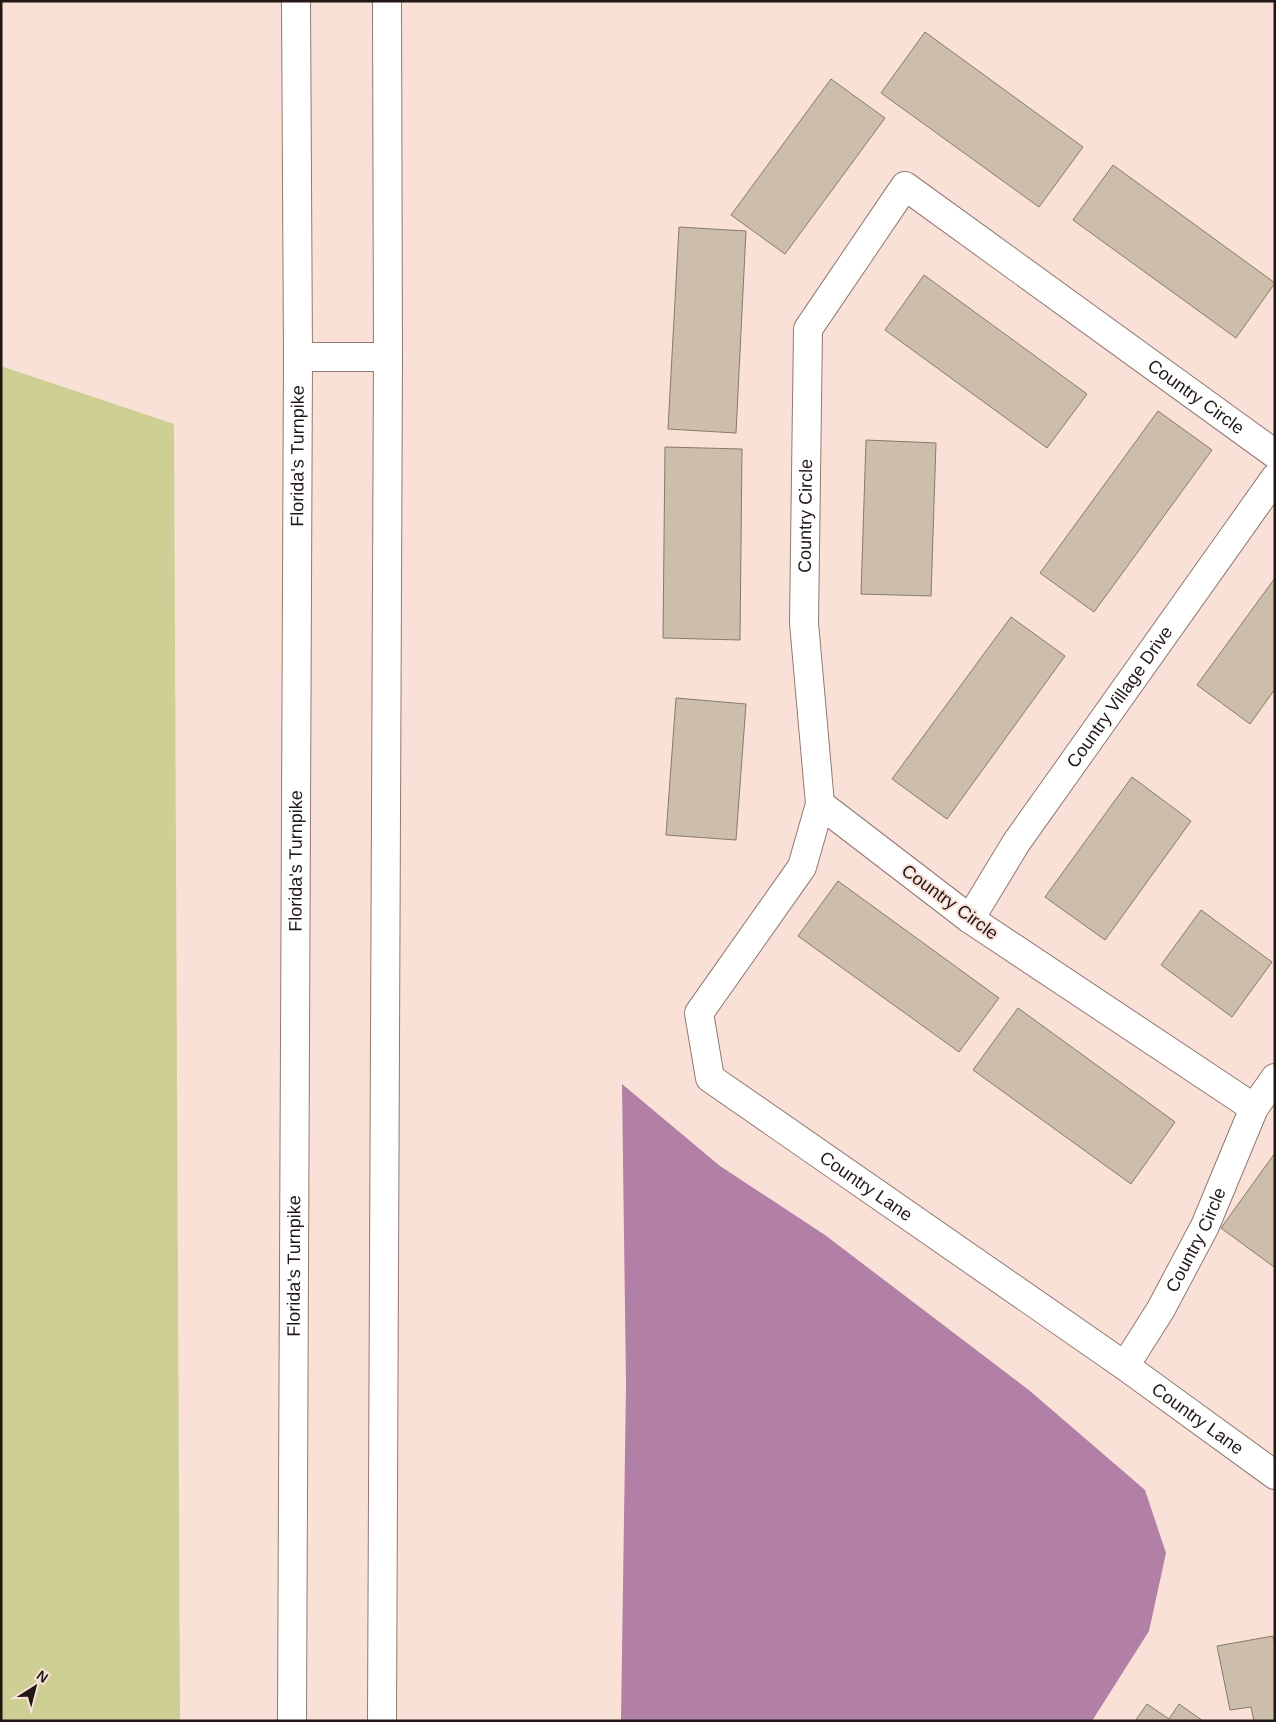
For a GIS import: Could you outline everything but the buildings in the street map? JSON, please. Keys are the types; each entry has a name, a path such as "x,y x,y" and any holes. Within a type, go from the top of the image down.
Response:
{"main road":[{"name":"Florida's Turnpike","path":"292,1721 298,357 296,1"},
{"path":"382,1721 388,358 387,1"},
{"name":"Country Circle","path":"1254,1108 970,919 820,804 804,623 808,329 905,186 1275,454"},
{"path":"298,357 388,358"},
{"name":"Country Village Drive","path":"970,919 1016,843 1275,478"},
{"name":"Country Lane","path":"820,804 802,867 699,1013 710,1078 1124,1366 1275,1475"},
{"name":"Country Circle","path":"1124,1366 1161,1309 1205,1226 1254,1108 1275,1078"}],"green space":[{"path":"1,366 174,424 180,1721 1,1721"}],"shaded area":[{"path":"622,1084 720,1166 825,1235 1030,1391 1145,1490 1166,1553 1149,1631 1092,1721 621,1721 626,1385"}]}
